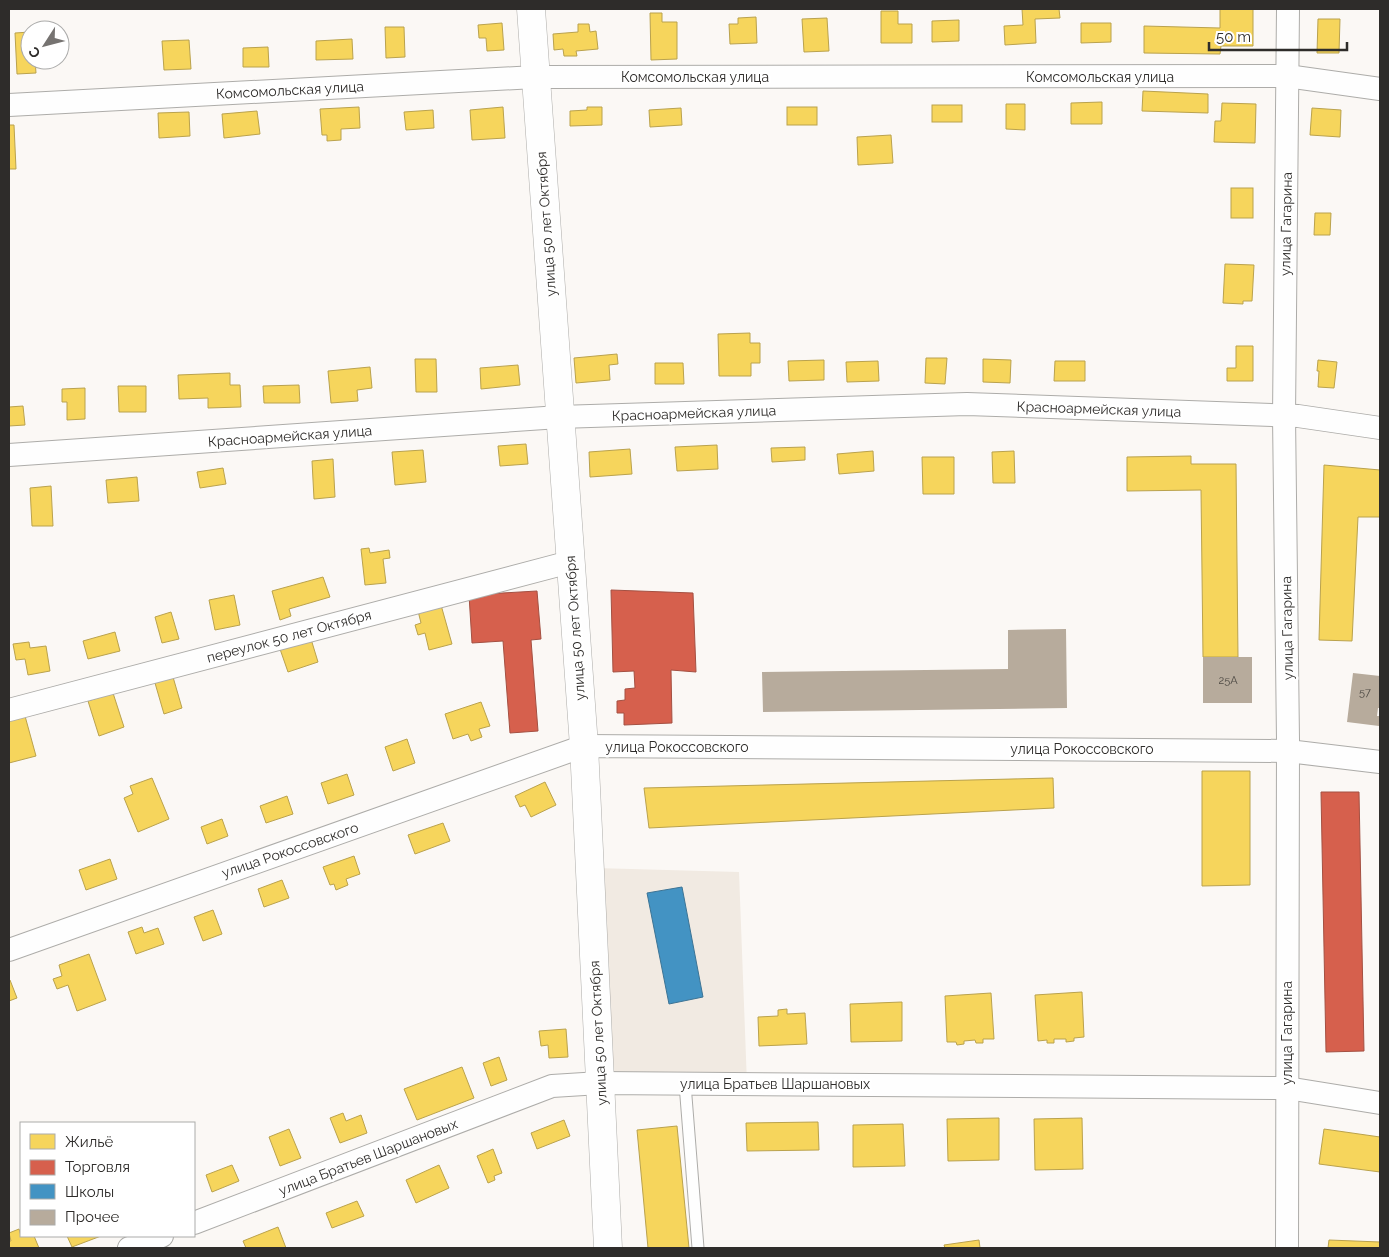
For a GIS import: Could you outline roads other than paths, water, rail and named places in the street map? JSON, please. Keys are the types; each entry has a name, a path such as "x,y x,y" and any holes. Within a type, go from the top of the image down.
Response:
{"street":[{"name":"улица 50 лет Октября","path":"531,9 584,746 608,1248"},
{"name":"улица Гагарина","path":"1286,1248 1288,750 1284,416 1288,9"},
{"name":"Комсомольская улица","path":"9,105 535,77 1287,76 1380,89"},
{"name":"Красноармейская улица","path":"9,455 560,417 967,404 1284,416 1380,428"},
{"name":"переулок 50 лет Октября","path":"9,710 570,562"},
{"name":"улица Рокоссовского","path":"9,950 584,746 1288,750 1380,762"},
{"name":"улица Братьев Шаршановых","path":"195,1224 552,1086 600,1083 1287,1088 1380,1103"},
{"path":"129,1248 159,1237"}],"lane":[{"path":"685,1084 698,1248"}]}
